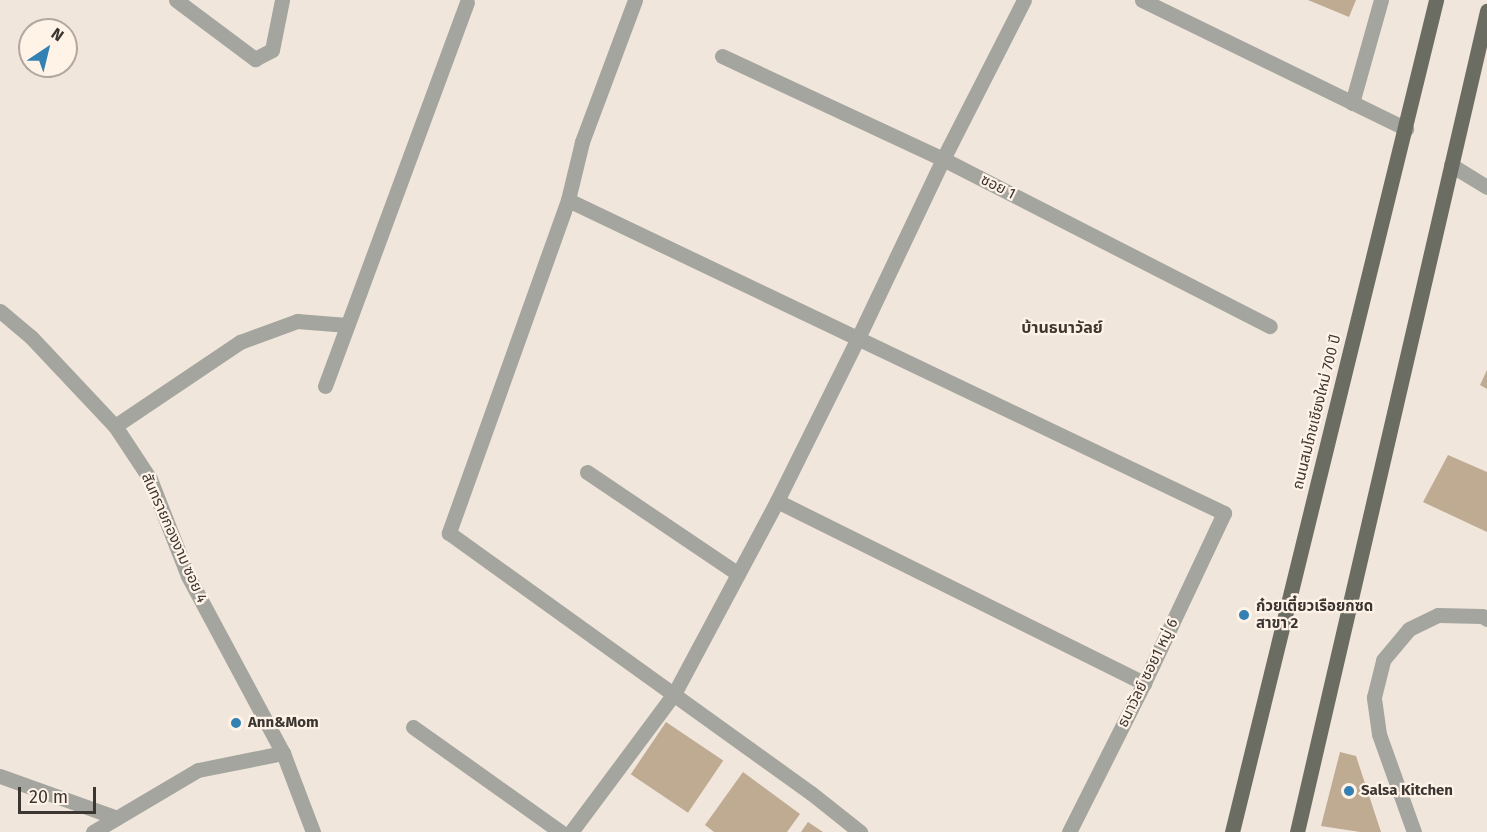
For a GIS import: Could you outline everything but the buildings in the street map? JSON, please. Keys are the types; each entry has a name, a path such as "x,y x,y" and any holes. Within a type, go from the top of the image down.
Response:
{"main road":[{"name":"ถนนสมโภชเชียงใหม่ 700 ปี","path":"1232,832 1436,0"},
{"path":"1297,832 1487,11"}],"street":[{"path":"176,0 255,59 272,50 282,0"},
{"path":"635,0 582,142 568,200 449,533 811,793 860,832"},
{"path":"571,832 674,694 777,501 943,159 1024,0"},
{"path":"1142,0 1406,129"},
{"path":"1352,103 1381,0"},
{"path":"325,386 467,2"},
{"name":"ซอย 1","path":"722,56 943,159 1270,326"},
{"path":"1451,165 1487,187"},
{"path":"568,200 858,338"},
{"name":"สันทรายกองงาม ซอย 4","path":"0,311 31,338 115,426 150,479 188,576 283,753 313,832"},
{"path":"115,426 240,342 297,321 347,325"},
{"name":"ธนาวัลย์ ซอย1 หมู่ 6","path":"858,338 1224,513 1144,683 1069,832"},
{"path":"587,472 738,574"},
{"path":"777,501 1144,683"},
{"path":"1414,832 1379,734 1374,697 1383,660 1409,629 1438,615 1482,616 1487,619"},
{"path":"413,727 561,832"},
{"path":"93,832 198,770 283,753"},
{"path":"0,776 117,818"}],"place":[{"name":"ก๋วยเตี๋ยวเรือยกซด สาขา 2","path":"1244,615"},
{"name":"Ann&Mom","path":"236,723"},
{"name":"Salsa Kitchen","path":"1349,791"}],"district":[{"name":"บ้านธนาวัลย์","path":"1062,328"}]}
